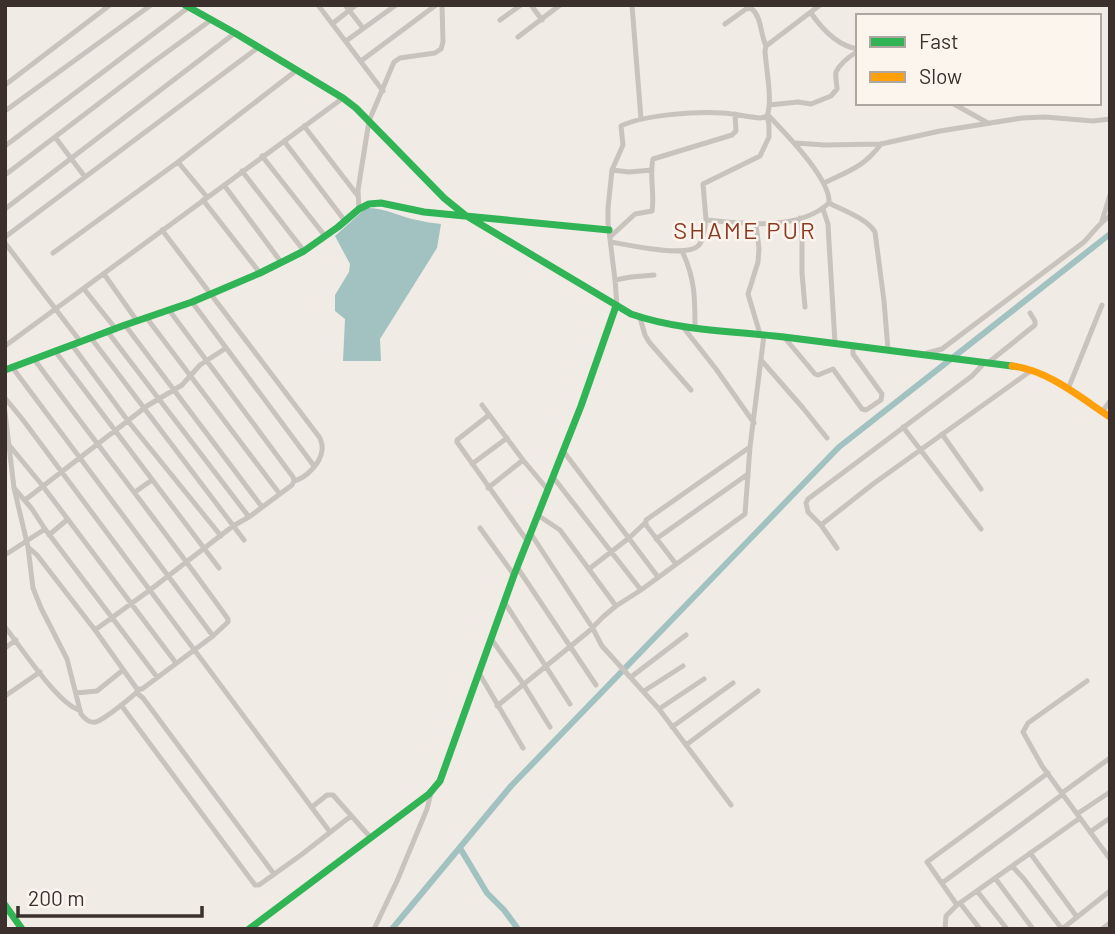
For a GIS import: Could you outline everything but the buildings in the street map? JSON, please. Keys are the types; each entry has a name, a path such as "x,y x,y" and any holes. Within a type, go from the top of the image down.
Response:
{"street":[{"path":"5,85 110,5"},
{"path":"5,111 151,5"},
{"path":"318,5 383,91"},
{"path":"332,24 347,8 356,5"},
{"path":"346,41 396,5"},
{"path":"359,209 360,172 369,121 397,59 441,49 443,42 439,5 361,61"},
{"path":"500,20 521,5"},
{"path":"531,5 542,20"},
{"path":"518,37 561,5"},
{"path":"632,5 641,119"},
{"path":"766,46 820,5"},
{"path":"5,146 187,6 344,98 444,198 465,215 640,318 664,325 762,334 1022,367 1068,388 1110,418"},
{"path":"347,8 363,28"},
{"path":"213,636 79,457 9,369 125,324 192,302 260,273 304,251 369,204 381,203 424,212 465,215 610,236 652,249 695,249 700,245 706,220 703,184 760,156 769,137 766,46 759,19 751,8 725,24"},
{"path":"811,13 841,44 856,49"},
{"path":"5,175 211,20"},
{"path":"5,209 236,33"},
{"path":"5,237 258,47"},
{"path":"769,105 801,102 811,104 831,96 837,89 835,74 846,59 856,52"},
{"path":"53,253 298,70"},
{"path":"5,346 344,98"},
{"path":"956,105 988,123"},
{"path":"249,929 431,792 440,781 616,306 608,208 612,170 623,145 621,126 641,119 715,112 761,118 767,116"},
{"path":"610,236 635,214 652,211 654,158 695,148 733,134 736,131 736,114"},
{"path":"767,116 795,143 824,183 830,203"},
{"path":"795,143 881,144 940,131 1031,117 1093,121 1110,119"},
{"path":"304,126 358,196"},
{"path":"55,137 85,177"},
{"path":"284,141 345,221"},
{"path":"824,183 862,164 881,144"},
{"path":"262,156 325,236"},
{"path":"178,162 260,273"},
{"path":"612,170 652,170"},
{"path":"242,171 304,251"},
{"path":"224,185 281,262"},
{"path":"923,354 942,349 1083,242 1102,221 1110,195"},
{"path":"706,220 757,225 776,223 800,218 823,209 830,203"},
{"path":"830,203 861,219 875,232 888,351"},
{"path":"823,209 828,224 835,343"},
{"path":"1102,221 1110,216"},
{"path":"800,218 805,307"},
{"path":"497,706 616,606 745,514 761,360 762,334 748,295 758,262 757,225"},
{"path":"95,630 294,481 307,475 323,448 320,438 162,230"},
{"path":"5,243 55,309 128,421 221,536"},
{"path":"682,251 691,272 695,327"},
{"path":"104,274 137,320"},
{"path":"615,280 654,275"},
{"path":"84,289 158,399 249,517"},
{"path":"192,302 314,466"},
{"path":"1068,388 1102,305"},
{"path":"169,310 294,481"},
{"path":"837,548 808,512 808,499 972,376 1035,325 1030,313"},
{"path":"146,317 279,493"},
{"path":"640,318 649,342 691,390"},
{"path":"125,324 262,507"},
{"path":"683,327 754,423"},
{"path":"784,337 815,374 833,369 865,411 881,400 882,394 853,354 853,346"},
{"path":"91,338 244,540"},
{"path":"25,500 144,408 174,390 197,368 226,348"},
{"path":"55,351 219,568"},
{"path":"5,412 14,488 27,545 34,594 67,659 79,710 87,721 96,722 213,636 228,623 228,619 34,359"},
{"path":"761,360 827,438"},
{"path":"821,525 873,484 1032,370"},
{"path":"5,398 330,832"},
{"path":"1102,412 1110,401"},
{"path":"482,405 548,490"},
{"path":"489,415 457,440 488,488 529,538 592,627 602,646 659,709 731,805"},
{"path":"903,427 981,529"},
{"path":"942,434 981,489"},
{"path":"472,464 507,438"},
{"path":"9,445 133,603 176,663"},
{"path":"589,569 629,538 648,518 750,447"},
{"path":"564,452 658,577"},
{"path":"488,488 523,460"},
{"path":"656,539 748,474"},
{"path":"553,477 641,590"},
{"path":"135,492 152,480"},
{"path":"14,488 158,677"},
{"path":"539,516 559,530 616,606"},
{"path":"49,535 68,519"},
{"path":"645,523 676,564"},
{"path":"480,528 516,571 596,685"},
{"path":"5,555 27,545 45,529"},
{"path":"27,545 95,630 274,874"},
{"path":"505,603 570,704"},
{"path":"5,627 64,700 79,710"},
{"path":"631,677 686,635"},
{"path":"5,648 16,640"},
{"path":"492,640 550,727"},
{"path":"644,691 683,666"},
{"path":"76,693 97,691 123,670"},
{"path":"5,696 40,672"},
{"path":"479,673 523,748"},
{"path":"659,709 704,679"},
{"path":"1087,681 1028,723 1023,729 1024,737 1090,832 1107,851 1110,859"},
{"path":"672,727 733,684"},
{"path":"686,745 758,691"},
{"path":"121,705 254,883 259,885 351,816"},
{"path":"942,883 1110,758"},
{"path":"980,929 927,862 1048,774"},
{"path":"374,929 427,809 431,792"},
{"path":"946,928 944,919 959,904 1110,792"},
{"path":"312,807 331,794 335,796 371,838"},
{"path":"1090,832 1110,818"},
{"path":"1030,853 1077,917"},
{"path":"1012,866 1062,929 1110,891"},
{"path":"995,878 1033,929"},
{"path":"977,891 1007,929"},
{"path":"5,905 22,929"},
{"path":"1102,929 1110,923"}],"water":[{"path":"366,208 441,224 437,248 380,339 381,361 343,361 345,319 335,311 335,295 349,272 350,264 335,236"}],"waterway":[{"path":"392,929 511,786 839,447 1110,234"},
{"path":"460,848 487,893 518,929"}],"traffic: fast":[{"path":"185,5 343,98 444,198 465,215 631,314 687,327 1012,366"},
{"path":"5,370 192,302 260,273 304,251 369,204 381,203 424,212 609,230"},
{"path":"249,929 429,794 440,781 514,575 581,406 616,306"},
{"path":"5,905 22,929"}],"traffic: slow":[{"path":"1012,366 1051,379 1110,417"}],"district":[{"name":"SHAME PUR","path":"745,229"}]}
